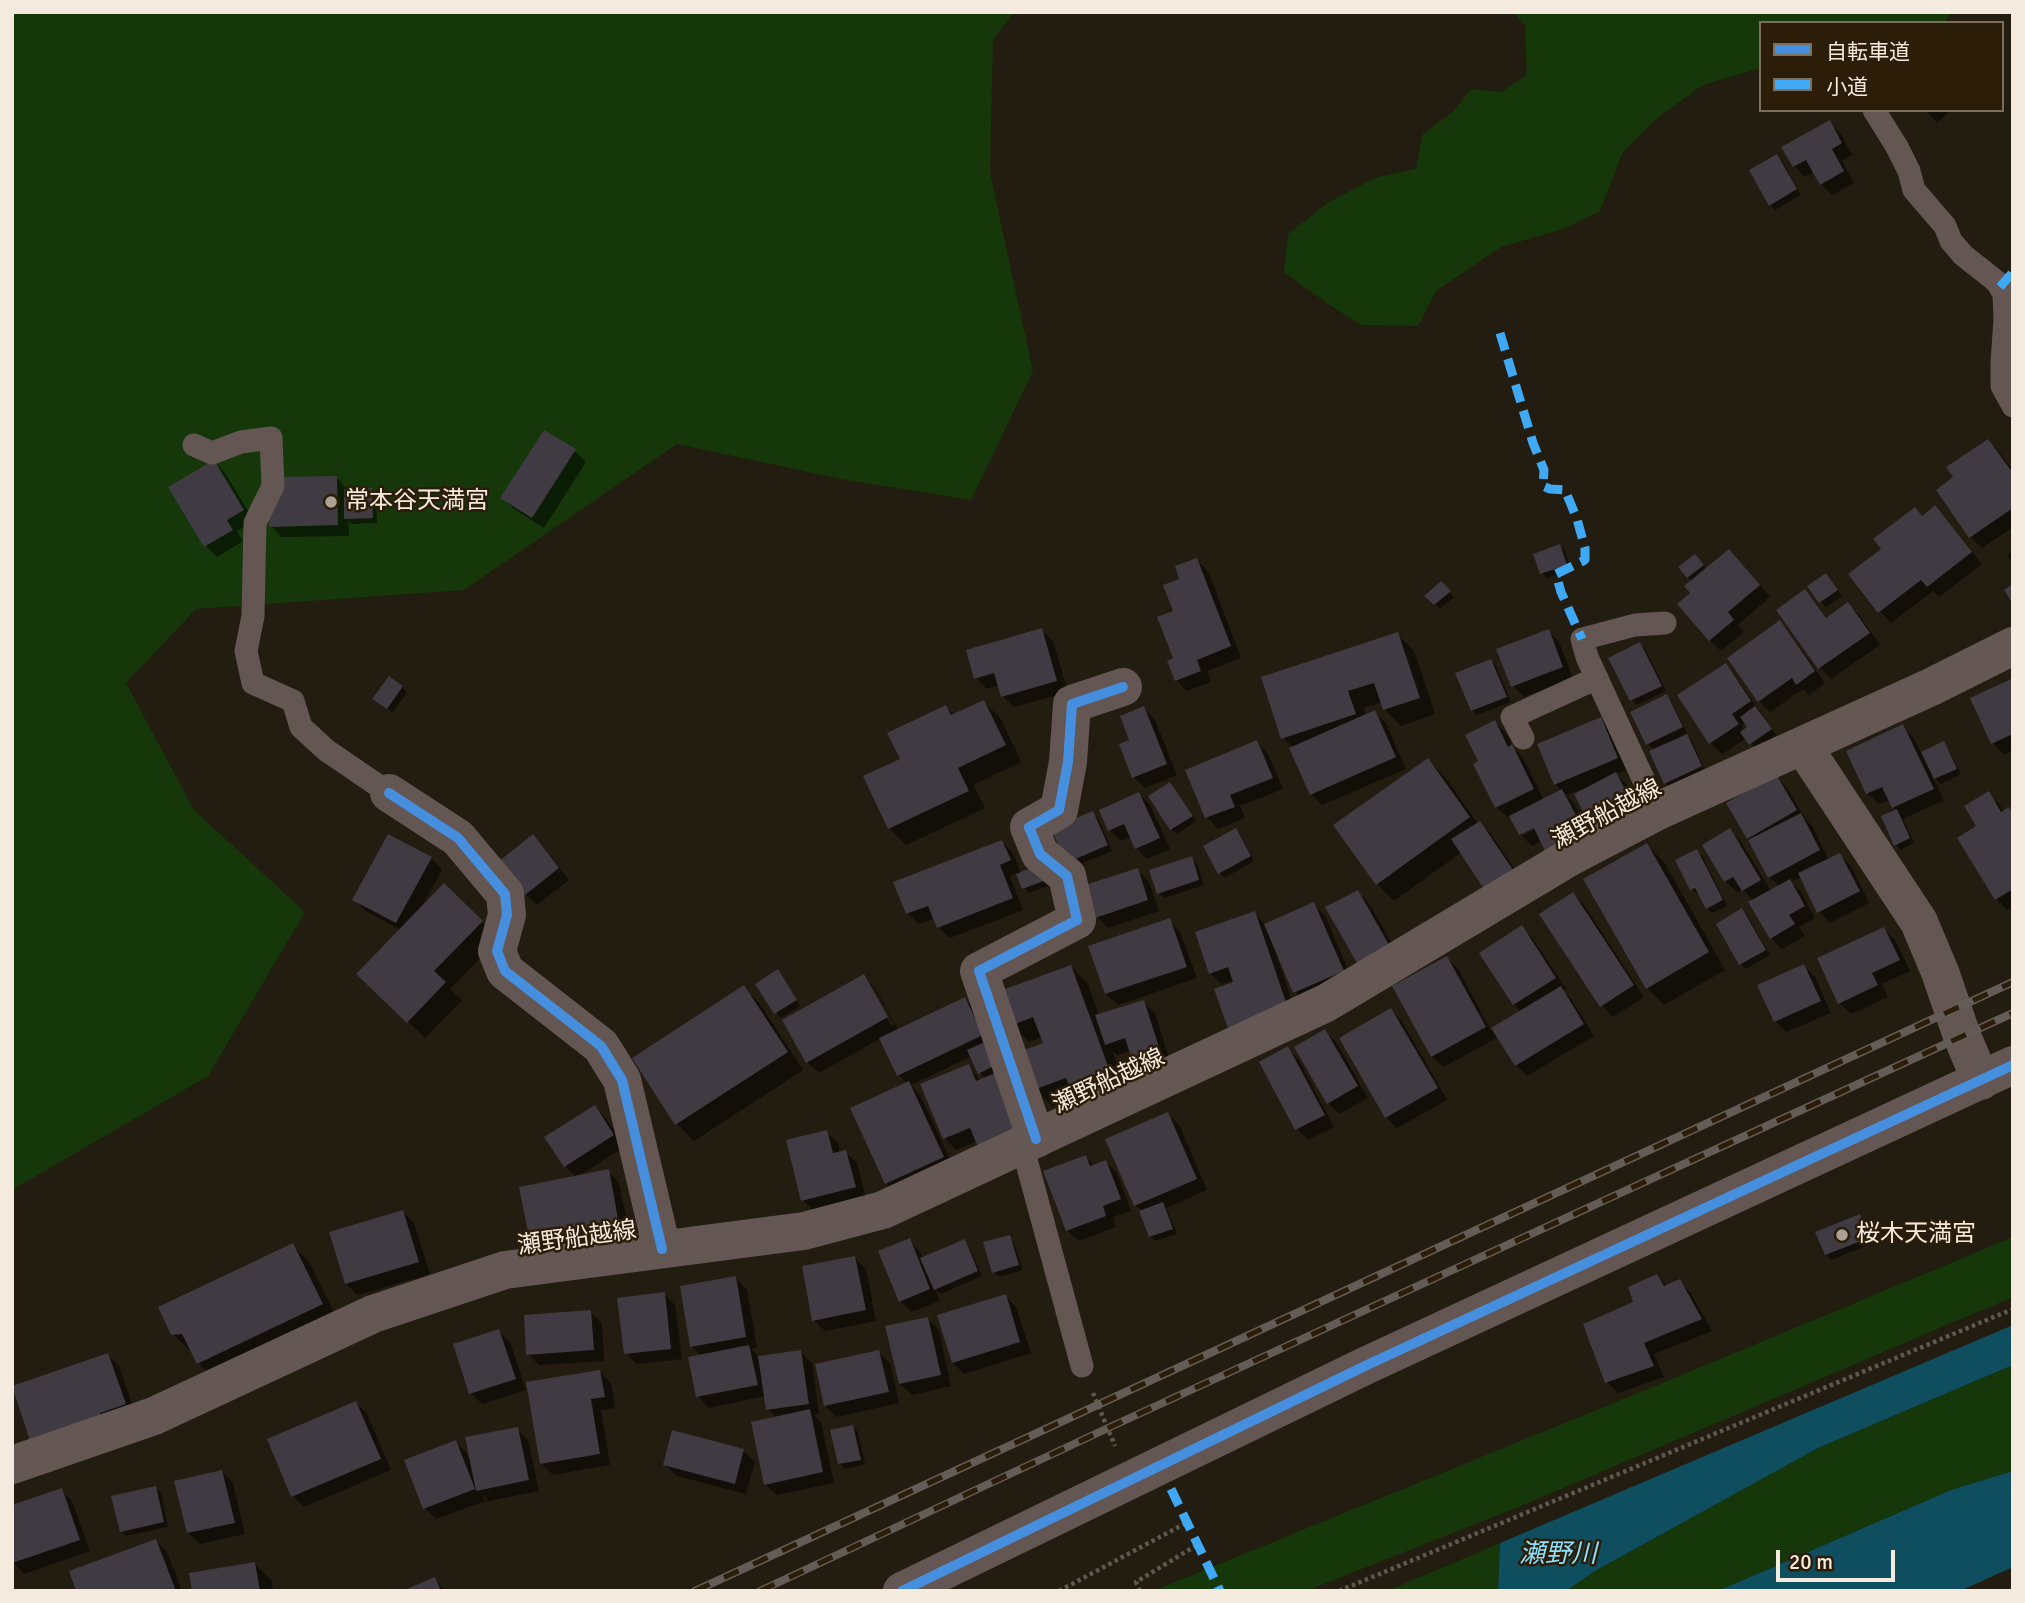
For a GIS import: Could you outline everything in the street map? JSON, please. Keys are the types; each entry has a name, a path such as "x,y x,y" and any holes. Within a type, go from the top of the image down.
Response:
{"main road":[{"name":"瀬野船越線","path":"12,1465 154,1416 373,1314 505,1270 804,1231 883,1210 1326,1003 1570,857 1658,811 1931,687 2013,646"}],"street":[{"path":"1029,1142 979,971 1077,920 1067,876 1040,854 1029,827 1059,810 1068,762 1072,704 1123,687"},
{"path":"902,1591 1365,1366 1997,1073 1962,1036 1919,922 1803,746"},
{"path":"389,793 458,838 505,894 507,915 497,951 505,971 601,1046 622,1080 662,1249"}],"lane":[{"path":"1875,112 1909,171 1914,190 1945,226 1951,241 1963,255 1997,282 2004,294 2002,386 2013,406"},
{"path":"194,445 212,453 241,442 271,438 273,486 255,523 253,616 246,651 253,683 293,701 301,727 326,750 389,793"},
{"path":"1658,811 1587,657 1582,639 1635,625 1665,623"},
{"path":"1523,738 1512,717 1597,678"},
{"path":"1029,1142 1082,1366"}],"path":[{"path":"1339,1591 2013,1309"},
{"path":"1082,1366 1118,1453"},
{"path":"1059,1591 1186,1523"},
{"path":"1140,1591 1136,1582 1197,1545"}],"green space":[{"path":"12,12 1015,12 993,39 990,173 1033,371 971,500 841,479 677,444 464,590 196,609 126,683 194,810 305,912 208,1076 12,1190"},
{"path":"1513,12 1952,12 1945,21 1759,21 1759,69 1703,85 1656,119 1623,152 1600,211 1563,229 1501,247 1436,291 1418,326 1361,325 1284,272 1288,234 1329,202 1377,177 1416,169 1422,135 1454,111 1471,89 1501,92 1527,75 1525,25"},
{"path":"2013,1237 2013,1297 1521,1506 1306,1591 1153,1591 1660,1384"},
{"path":"2013,1365 2013,1471 1951,1490 1718,1591 1566,1591 1595,1571 1818,1448"},
{"path":"1500,1543 1498,1591 1387,1591"}],"water":[{"name":"瀬野川","path":"2013,1325 2013,1365 1818,1448 1595,1571 1566,1591 1498,1591 1500,1543"},
{"path":"2013,1471 2013,1567 1960,1591 1718,1591 1951,1490"}],"building":[{"path":"1830,120 1842,143 1832,149 1844,171 1820,185 1806,160 1793,167 1781,147"},
{"path":"1777,154 1797,189 1769,206 1749,170"},
{"path":"544,430 576,449 532,518 500,498"},
{"path":"1988,439 2013,473 2013,508 1969,538 1936,490 1953,477 1946,467"},
{"path":"214,460 244,510 227,520 233,530 204,547 168,487"},
{"path":"337,476 338,525 269,527 269,503 278,503 277,477"},
{"path":"372,488 373,518 344,519 344,489"},
{"path":"1935,505 1972,552 1927,587 1921,580 1878,613 1848,574 1881,549 1873,539 1915,507 1922,516"},
{"path":"1560,544 1567,565 1540,574 1533,554"},
{"path":"1729,549 1760,585 1728,612 1734,620 1709,641 1677,604 1690,593 1684,586"},
{"path":"1695,554 1704,565 1687,578 1678,567"},
{"path":"1197,558 1231,646 1197,660 1201,671 1175,681 1167,661 1173,658 1157,617 1173,611 1163,585 1179,579 1175,566"},
{"path":"1826,573 1838,590 1819,603 1807,586"},
{"path":"1441,581 1451,591 1434,605 1424,596"},
{"path":"2013,584 2013,604 2004,590"},
{"path":"1805,589 1826,618 1848,602 1870,633 1818,669 1776,610"},
{"path":"1780,620 1815,671 1796,685 1792,678 1758,702 1727,658"},
{"path":"1042,628 1057,681 1001,697 994,673 974,679 966,650"},
{"path":"1549,629 1563,667 1511,687 1496,649"},
{"path":"1398,632 1420,698 1383,710 1374,683 1348,691 1356,714 1281,739 1261,677"},
{"path":"1640,642 1662,686 1630,701 1608,658"},
{"path":"1491,659 1507,697 1471,711 1455,673"},
{"path":"1726,663 1751,701 1732,714 1739,724 1709,744 1677,695"},
{"path":"389,676 403,686 387,709 372,699"},
{"path":"2013,678 2013,734 1991,744 1970,698"},
{"path":"1667,694 1683,727 1646,745 1630,712"},
{"path":"984,700 1006,745 958,768 969,791 888,829 863,776 900,759 887,733 946,705 951,715"},
{"path":"1144,706 1167,764 1132,778 1119,744 1129,740 1120,716"},
{"path":"1755,706 1772,729 1749,745 1740,732 1747,727 1740,717"},
{"path":"1375,710 1396,757 1310,795 1289,748"},
{"path":"1601,717 1618,758 1554,785 1537,744"},
{"path":"1495,720 1508,747 1512,744 1534,789 1495,808 1473,764 1478,761 1465,735"},
{"path":"1903,724 1934,789 1892,808 1882,787 1866,794 1846,751"},
{"path":"1687,734 1702,766 1664,784 1649,751"},
{"path":"1257,740 1273,778 1230,795 1235,807 1205,818 1185,770"},
{"path":"1944,741 1957,769 1934,779 1921,752"},
{"path":"1428,758 1470,817 1376,885 1333,825"},
{"path":"1616,772 1634,807 1592,829 1574,794"},
{"path":"1776,774 1797,810 1747,839 1726,803"},
{"path":"1170,782 1193,816 1170,830 1148,796"},
{"path":"1562,789 1584,830 1545,851 1534,828 1519,835 1509,816"},
{"path":"1989,791 2001,812 2009,807 2013,814 2013,889 1995,900 1957,838 1976,826 1964,806"},
{"path":"1139,792 1160,838 1135,849 1124,824 1108,831 1099,810"},
{"path":"1897,809 1910,838 1894,846 1881,816"},
{"path":"1093,811 1108,845 1066,863 1051,828"},
{"path":"1801,813 1820,850 1768,878 1748,840"},
{"path":"1480,821 1513,870 1484,889 1451,839"},
{"path":"1236,828 1251,856 1218,874 1203,846"},
{"path":"1730,828 1761,880 1742,891 1733,877 1724,882 1702,845"},
{"path":"388,834 432,857 396,923 352,900"},
{"path":"533,834 559,868 525,895 498,862"},
{"path":"1002,840 1011,860 1000,865 1013,898 937,928 928,906 906,914 893,882"},
{"path":"1647,843 1709,952 1646,989 1583,879"},
{"path":"1697,849 1723,900 1706,909 1695,888 1690,890 1675,860"},
{"path":"1840,853 1860,891 1817,913 1798,873"},
{"path":"1192,856 1199,880 1157,894 1149,870"},
{"path":"1046,862 1052,878 1022,889 1016,874"},
{"path":"1138,868 1148,900 1095,918 1085,885"},
{"path":"1790,879 1805,906 1789,915 1795,924 1770,939 1748,902"},
{"path":"444,883 483,921 434,971 446,982 407,1023 356,974"},
{"path":"1358,890 1393,952 1361,970 1325,907"},
{"path":"1573,892 1634,985 1600,1007 1539,914"},
{"path":"1314,902 1344,971 1293,993 1264,924"},
{"path":"1742,908 1766,950 1739,965 1716,924"},
{"path":"1255,911 1289,1011 1229,1031 1214,989 1233,982 1228,967 1209,974 1195,932"},
{"path":"1170,918 1187,967 1105,994 1088,946"},
{"path":"1522,925 1556,978 1513,1005 1479,953"},
{"path":"1884,927 1900,960 1872,973 1878,985 1838,1004 1817,958"},
{"path":"1447,956 1486,1027 1431,1057 1392,986"},
{"path":"1804,964 1821,1001 1774,1022 1757,985"},
{"path":"1071,965 1115,1085 1075,1100 1066,1078 1033,1090 1019,1052 1043,1043 1033,1017 1010,1026 997,992"},
{"path":"778,969 797,1000 774,1014 755,984"},
{"path":"864,974 888,1017 806,1063 782,1020"},
{"path":"744,985 788,1052 675,1125 632,1058"},
{"path":"1561,986 1584,1024 1515,1066 1491,1028"},
{"path":"965,997 983,1035 897,1076 879,1038"},
{"path":"1144,1000 1163,1060 1135,1069 1125,1038 1105,1045 1095,1015"},
{"path":"1391,1008 1438,1088 1385,1118 1339,1038"},
{"path":"1325,1029 1358,1086 1327,1104 1294,1047"},
{"path":"985,1042 996,1065 978,1074 967,1050"},
{"path":"1288,1046 1325,1115 1295,1130 1259,1062"},
{"path":"969,1064 976,1081 998,1072 1024,1134 980,1152 970,1128 943,1139 920,1084"},
{"path":"909,1081 944,1157 885,1184 850,1108"},
{"path":"595,1105 614,1135 564,1167 544,1137"},
{"path":"1168,1112 1197,1179 1134,1206 1105,1139"},
{"path":"827,1130 833,1153 846,1150 856,1187 801,1201 786,1140"},
{"path":"1086,1155 1090,1166 1106,1160 1121,1199 1103,1206 1106,1216 1066,1231 1043,1171"},
{"path":"609,1169 619,1225 530,1242 519,1187"},
{"path":"1163,1202 1173,1229 1149,1237 1139,1211"},
{"path":"403,1210 419,1262 345,1284 329,1232"},
{"name":"桜木天満宮","path":"1860,1214 1869,1238 1825,1255 1815,1232"},
{"path":"1010,1235 1019,1265 992,1273 983,1242"},
{"path":"910,1238 930,1289 899,1302 878,1251"},
{"path":"965,1239 978,1271 934,1290 920,1258"},
{"path":"293,1243 323,1304 197,1364 182,1334 171,1335 158,1307"},
{"path":"855,1256 866,1310 812,1321 802,1266"},
{"path":"1657,1274 1664,1286 1680,1279 1702,1319 1644,1343 1654,1366 1605,1383 1583,1324 1633,1302 1628,1287"},
{"path":"736,1276 746,1337 690,1347 680,1286"},
{"path":"665,1292 671,1349 624,1354 617,1298"},
{"path":"1006,1294 1020,1342 952,1363 937,1315"},
{"path":"591,1310 594,1350 526,1355 524,1315"},
{"path":"928,1317 941,1375 899,1384 885,1326"},
{"path":"499,1329 516,1379 469,1394 453,1344"},
{"path":"749,1345 758,1385 696,1397 688,1357"},
{"path":"801,1350 809,1404 766,1410 758,1356"},
{"path":"879,1350 889,1392 824,1406 815,1364"},
{"path":"108,1353 126,1404 100,1413 103,1422 32,1447 12,1386"},
{"path":"600,1370 605,1397 591,1399 600,1454 540,1464 526,1382"},
{"path":"356,1401 381,1459 291,1497 267,1439"},
{"path":"810,1409 823,1472 764,1485 751,1422"},
{"path":"853,1425 861,1460 838,1464 830,1430"},
{"path":"518,1427 529,1480 476,1491 465,1437"},
{"path":"672,1430 744,1449 735,1484 663,1465"},
{"path":"456,1440 475,1489 423,1509 404,1460"},
{"path":"222,1470 235,1523 187,1533 174,1481"},
{"path":"156,1486 164,1522 120,1532 111,1496"},
{"path":"62,1488 80,1540 12,1563 12,1505"},
{"path":"156,1539 176,1591 76,1591 69,1571"},
{"path":"255,1562 260,1591 192,1591 189,1573"},
{"path":"435,1577 441,1591 402,1591"}],"railway":[{"path":"695,1591 2013,982"},
{"path":"760,1591 1108,1428 2013,1013"}],"marked path":[{"path":"2000,287 2013,272"},
{"path":"1500,333 1533,443 1544,470 1543,486 1565,490 1585,548 1585,560 1556,574 1582,639"},
{"path":"1171,1489 1220,1591"}],"cycle path":[{"path":"1036,1139 979,971 1077,920 1067,876 1040,854 1029,827 1059,810 1068,762 1072,704 1123,687"},
{"path":"389,793 458,838 505,894 507,915 497,951 505,971 601,1046 622,1080 662,1249"},
{"path":"902,1591 1365,1366 2013,1065"}],"place":[{"name":"常本谷天満宮","path":"331,502"},
{"name":"桜木天満宮","path":"1842,1235"}]}
